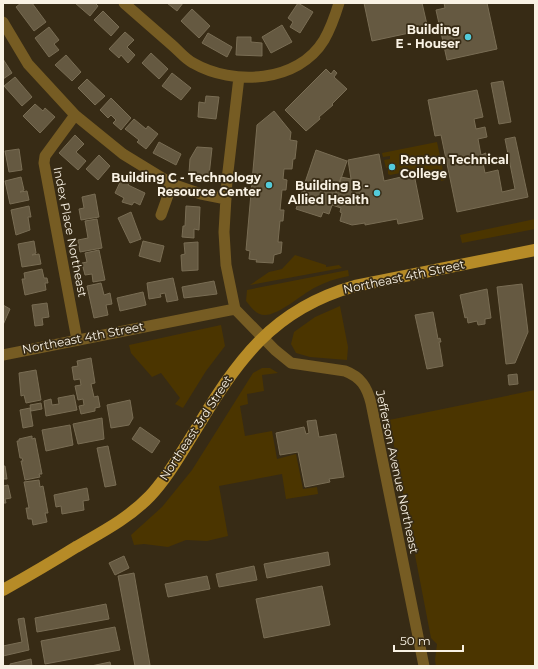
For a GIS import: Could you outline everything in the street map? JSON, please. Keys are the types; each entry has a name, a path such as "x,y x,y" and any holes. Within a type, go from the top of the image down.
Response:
{"main road":[{"name":"Northeast 4th Street","path":"263,337 300,308 332,293 353,286 535,250"},
{"name":"Northeast 3rd Street","path":"3,590 119,522 150,496 170,470 233,370 263,337"}],"street":[{"path":"124,3 192,62 216,74 240,77 265,77 287,70 307,59 324,41 334,20 338,3"},
{"path":"3,22 28,64 75,115 123,154 172,184 200,194 226,199"},
{"path":"235,309 226,265 226,199 240,77"},
{"name":"Index Place Northeast","path":"75,115 45,156 44,163 78,340"},
{"path":"162,215 172,184"},
{"name":"Northeast 4th Street","path":"3,355 235,309"},
{"name":"Jefferson Avenue Northeast","path":"235,309 283,358 291,363 345,371 359,379 366,389 371,403 424,666"}],"shaded area":[{"path":"437,142 445,180 441,181 439,172 429,174 430,178 421,179 420,173 417,170 390,175 388,174 388,168 386,168 384,160 390,159 390,156 383,157 382,153"},
{"path":"535,219 535,229 462,243 460,235"},
{"path":"295,255 326,265 326,267 339,265 342,268 250,285 269,272 282,269"},
{"path":"348,270 349,276 331,280 318,286 277,312 271,314 259,314 246,301 247,290"},
{"path":"340,306 348,347 347,360 310,357 296,353 291,344 294,332 315,317"},
{"path":"221,325 225,346 206,371 183,408 175,404 180,398 161,373 152,377 131,353 129,345"},
{"path":"262,368 270,368 278,373 262,375 264,391 247,394 248,404 240,406 245,436 272,431 277,459 296,454 303,489 317,487 318,494 286,499 282,474 219,486 228,536 207,541 186,540 168,547 144,544 134,545 131,535 162,507 192,470 253,373"},
{"path":"535,390 535,666 436,666 435,660 437,644 431,638 389,420"}],"building":[{"path":"21,3 32,3 46,22 34,31 16,7"},
{"path":"75,3 95,3 98,6 90,16"},
{"path":"167,3 183,3 177,11"},
{"path":"298,3 313,12 300,33 290,27 293,22 288,18"},
{"path":"364,3 422,3 428,29 372,41"},
{"name":"Building E - Houser","path":"444,3 487,3 497,49 447,60 436,10 445,8"},
{"path":"192,9 210,26 199,38 181,21"},
{"path":"103,11 119,27 111,36 94,20"},
{"path":"282,25 292,42 271,53 262,37"},
{"path":"49,27 59,40 54,44 59,50 49,57 35,38"},
{"path":"125,32 134,40 127,47 135,55 128,63 121,55 119,58 109,49"},
{"path":"208,33 232,47 227,57 202,43"},
{"path":"237,37 251,37 251,42 262,43 262,56 236,55"},
{"path":"151,53 168,69 159,79 142,63"},
{"path":"66,55 81,72 72,81 55,65"},
{"path":"3,59 12,73 3,79"},
{"path":"326,69 331,74 334,70 337,73 334,77 347,89 332,104 333,105 319,117 320,119 306,131 285,110"},
{"path":"172,73 191,88 181,100 162,86"},
{"path":"15,77 32,97 22,106 4,86"},
{"path":"87,79 105,96 95,105 78,88"},
{"path":"503,81 511,122 499,124 491,83"},
{"path":"477,90 483,117 474,119 476,129 485,127 487,137 478,139 481,155 486,153 488,162 483,163 485,173 498,170 502,192 515,189 505,139 515,137 528,197 457,212 441,135 435,136 428,100"},
{"path":"206,96 219,97 216,119 198,117 199,102 205,103"},
{"path":"111,98 131,118 121,130 113,123 116,120 111,115 108,118 100,110"},
{"path":"35,104 43,111 45,108 55,117 40,133 23,116"},
{"name":"Building C - Technology Resource Center","path":"274,111 291,132 290,140 297,141 295,159 293,159 292,169 284,169 283,179 287,180 286,190 282,190 280,210 284,210 283,221 280,221 278,242 282,242 281,253 274,255 273,263 256,262 257,260 249,259 250,251 246,250 257,125"},
{"path":"134,119 146,129 148,126 158,134 146,149 137,142 139,140 125,129"},
{"path":"75,135 84,144 76,152 86,161 78,170 59,153"},
{"path":"159,142 181,154 176,165 153,153"},
{"path":"197,147 212,148 209,176 189,173 190,159"},
{"path":"19,149 22,170 9,172 5,151"},
{"path":"316,150 347,161 329,214 323,212 321,217 296,209"},
{"name":"Building B - Allied Health","path":"379,154 384,181 414,174 423,219 398,224 397,219 365,225 365,223 352,225 340,221 342,213 340,212 341,208 332,205 341,177 351,179 348,160"},
{"path":"99,155 110,166 98,180 86,169"},
{"path":"21,177 24,190 20,192 27,191 29,200 10,204 5,181"},
{"path":"122,178 130,182 128,185 145,193 140,205 134,202 132,205 122,202 124,198 115,193"},
{"path":"95,194 99,217 81,220 79,209 84,208 82,197"},
{"path":"29,206 31,217 28,217 30,230 16,235 11,210"},
{"path":"186,206 200,207 199,230 194,229 194,238 182,237 183,226 185,226"},
{"path":"131,212 141,239 130,243 118,218"},
{"path":"97,219 102,248 80,252 78,240 88,238 85,221"},
{"path":"34,241 36,253 32,255 39,254 41,264 22,267 18,244"},
{"path":"143,241 164,246 160,262 139,256"},
{"path":"198,242 198,270 182,271 181,255 185,254 184,243"},
{"path":"99,250 105,280 93,282 92,274 85,275 82,263 87,262 85,253"},
{"path":"42,269 44,278 47,278 48,283 45,283 46,290 25,295 22,279 25,279 24,273"},
{"path":"173,278 178,300 167,302 165,293 160,294 161,297 149,299 147,283"},
{"path":"214,281 217,294 184,298 182,287"},
{"path":"101,283 104,295 110,293 112,304 106,305 108,315 94,318 87,286"},
{"path":"522,284 528,332 515,363 506,364 497,287"},
{"path":"487,289 491,318 485,319 485,324 478,325 477,321 468,323 467,317 465,318 460,295"},
{"path":"143,292 146,305 120,311 117,298"},
{"path":"47,303 49,317 42,318 43,325 35,326 32,305"},
{"path":"3,305 10,309 3,325"},
{"path":"433,312 438,339 440,338 441,342 439,342 443,366 427,369 415,315"},
{"path":"91,358 95,383 91,384 94,397 98,396 100,407 95,408 95,411 81,414 79,406 84,405 83,399 78,400 75,386 81,385 80,379 74,380 72,367 78,366 77,361"},
{"path":"36,370 41,400 26,403 24,395 21,396 19,373"},
{"path":"517,374 518,384 509,385 508,375"},
{"path":"74,395 77,410 46,416 44,401 51,399 52,405 59,404 58,398"},
{"path":"130,400 133,418 129,425 111,428 107,405"},
{"path":"41,403 42,409 31,411 30,405"},
{"path":"30,408 33,426 23,428 20,410"},
{"path":"102,418 104,439 78,444 73,424"},
{"path":"316,420 319,437 336,434 344,477 329,479 330,482 305,487 298,452 280,455 276,433 304,427 306,434 309,433 307,421"},
{"path":"70,425 73,445 46,451 42,430"},
{"path":"140,427 160,441 152,453 132,439"},
{"path":"32,436 32,439 35,438 42,474 39,474 40,477 25,480 21,461 23,461 22,458 20,458 17,441 19,441 19,439"},
{"path":"108,446 116,485 105,487 97,448"},
{"path":"3,466 5,466 7,479 3,479"},
{"path":"39,480 40,487 43,486 48,513 45,513 47,522 33,525 32,519 28,519 26,508 29,508 24,482"},
{"path":"8,485 11,498 5,499 6,503 3,503 3,486"},
{"path":"87,488 89,500 83,501 84,510 62,514 61,506 56,507 54,495"},
{"path":"328,552 330,565 267,578 264,564"},
{"path":"124,556 129,568 115,575 109,563"},
{"path":"254,566 257,580 219,587 216,574"},
{"path":"134,573 150,665 143,666 135,666 118,576"},
{"path":"207,576 210,589 168,597 165,584"},
{"path":"322,586 330,625 264,638 256,599"},
{"path":"106,604 109,619 37,632 35,618"},
{"path":"24,618 29,650 3,656 3,646 22,642 18,619"},
{"path":"115,627 120,650 45,664 41,641"},
{"path":"31,659 32,666 10,666 10,664"},
{"path":"110,662 111,666 91,666"}],"place":[{"name":"Building E - Houser","path":"468,37"},
{"name":"Renton Technical College","path":"392,167"},
{"name":"Building C - Technology Resource Center","path":"269,185"},
{"name":"Building B - Allied Health","path":"377,193"}]}
